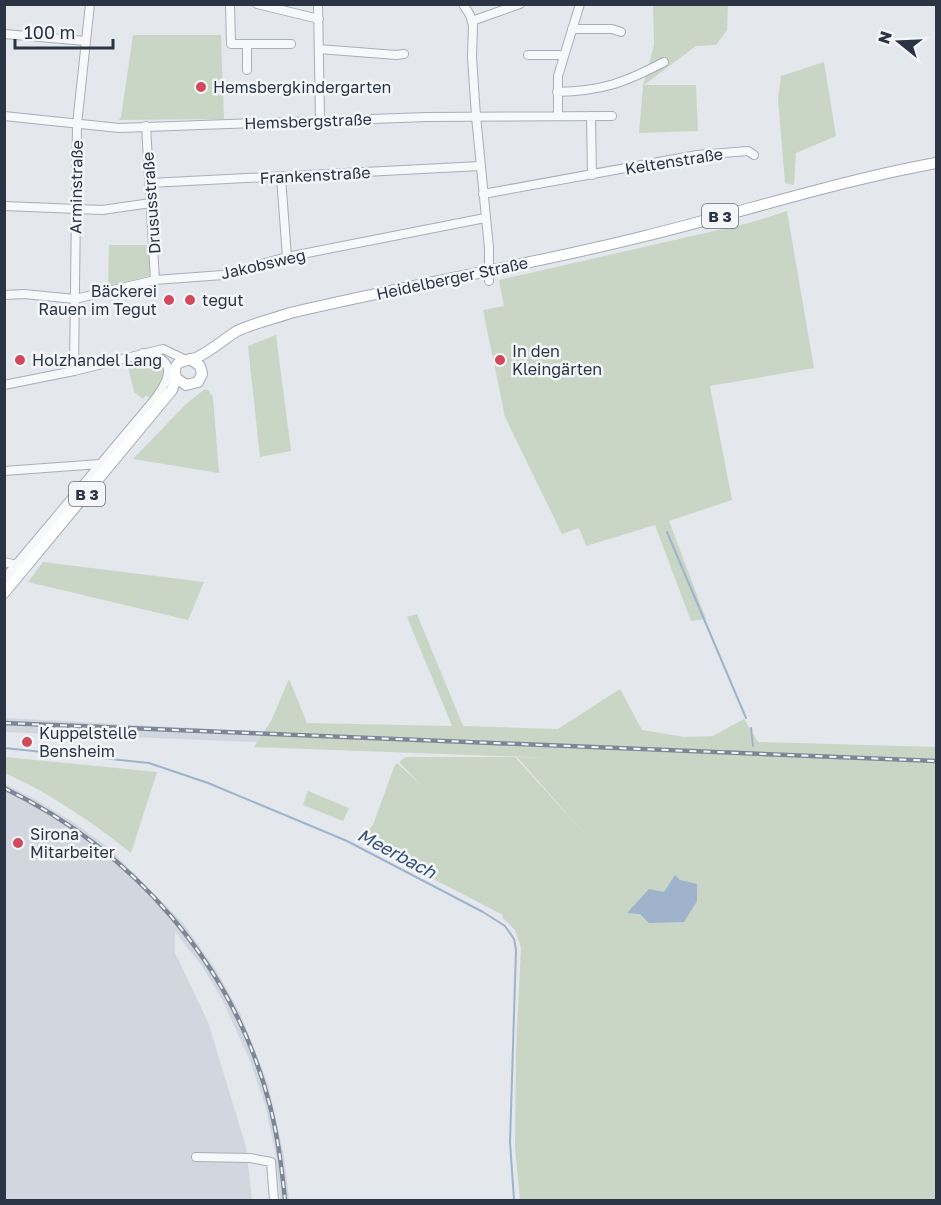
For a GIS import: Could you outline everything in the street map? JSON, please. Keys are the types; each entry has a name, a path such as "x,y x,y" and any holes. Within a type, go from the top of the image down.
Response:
{"main road":[{"name":"Heidelberger Straße","path":"264,321 207,358 201,367 202,374 198,382 190,386 178,377 179,362 198,357 239,330 264,321 307,309 489,276 810,192 936,163"},
{"path":"187,359 197,362 201,367"},
{"name":"B 3","path":"4,592 172,390 178,377"}],"street":[{"name":"Arminstraße","path":"74,371 77,124 90,4"},
{"path":"230,4 231,44 291,44"},
{"path":"257,4 319,19"},
{"path":"318,4 320,120"},
{"path":"463,4 472,21 476,116 489,248 489,276"},
{"path":"472,21 520,4"},
{"path":"558,115 558,76 580,4"},
{"path":"572,29 612,29 621,32"},
{"path":"4,34 86,41"},
{"path":"247,44 247,70"},
{"path":"319,49 404,54"},
{"path":"528,55 564,56"},
{"path":"557,92 580,92 614,86 664,62"},
{"name":"Hemsbergstraße","path":"4,116 119,128 476,116 612,116"},
{"path":"591,116 592,175"},
{"name":"Drususstraße","path":"146,126 155,280"},
{"name":"Keltenstraße","path":"483,194 709,153 748,151 754,155"},
{"name":"Frankenstraße","path":"150,183 480,166"},
{"path":"281,177 287,257"},
{"path":"4,206 102,210 151,203"},
{"name":"Jakobsweg","path":"4,295 24,294 75,299 155,280 223,275 287,257 485,218"},
{"path":"4,385 74,371 156,350 166,350 187,359"},
{"path":"156,350 170,358 178,377"},
{"path":"4,579 155,399 169,378 168,367 163,360 143,353"},
{"path":"4,471 100,464"},
{"path":"4,562 17,565"},
{"path":"196,1157 250,1158 272,1162 274,1200"}],"shaded area":[{"path":"5,718 264,732 333,733 936,769 5,732"},
{"path":"5,784 76,824 110,849 183,923 216,970 241,1015 268,1084 284,1155 289,1200 280,1200 275,1150 265,1105 250,1061 223,1001 202,966 175,932 175,953 208,1022 246,1147 252,1200 5,1200"}],"green space":[{"path":"653,5 728,5 727,30 716,45 696,46 644,85 696,85 698,131 639,133 643,86 654,45"},
{"path":"133,35 221,35 224,119 119,120"},
{"path":"824,62 836,136 796,153 794,185 785,183 778,98 781,76"},
{"path":"787,211 814,368 710,386 732,500 669,521 706,619 691,621 655,525 586,546 579,528 562,534 505,417 483,310 504,306 499,280 749,223"},
{"path":"109,245 149,245 151,271 149,276 108,286"},
{"path":"276,335 291,451 260,457 248,346"},
{"path":"154,360 161,362 164,376 150,398 146,395 143,399 134,392 128,367"},
{"path":"205,389 213,397 219,473 133,459 187,403"},
{"path":"43,562 204,582 188,620 28,582"},
{"path":"417,614 463,726 558,729 620,689 642,730 684,737 713,736 744,719 758,742 936,747 936,1200 520,1200 515,1148 516,1048 521,947 515,930 502,917 503,915 418,871 362,839 362,836 373,825 397,763 420,784 399,762 406,757 515,757 585,834 517,757 554,758 254,747 271,721 289,679 307,723 452,726 407,617"},
{"path":"5,757 157,772 131,853 70,809 5,773"},
{"path":"308,791 349,808 343,821 303,805"}],"water":[{"path":"675,875 680,880 697,884 697,901 684,922 649,923 640,914 627,913 649,889 664,892"}],"waterway":[{"path":"667,532 746,718"},
{"path":"751,728 753,746"},
{"name":"Meerbach","path":"4,748 149,763 208,783 347,841 483,912 505,926 514,939 516,950 510,1142 514,1200"}],"railway":[{"path":"4,723 936,761"},
{"path":"4,788 51,814 95,844 136,879 172,918 204,960 232,1006 254,1054 273,1118 285,1200"}],"place":[{"name":"Hemsbergkindergarten","path":"201,87"},
{"name":"Bäckerei Rauen im Tegut","path":"169,300"},
{"name":"tegut","path":"190,300"},
{"name":"Holzhandel Lang","path":"20,360"},
{"name":"In den Kleingärten","path":"500,360"},
{"name":"Kuppelstelle Bensheim","path":"27,742"},
{"name":"Sirona Mitarbeiter","path":"18,843"}]}
